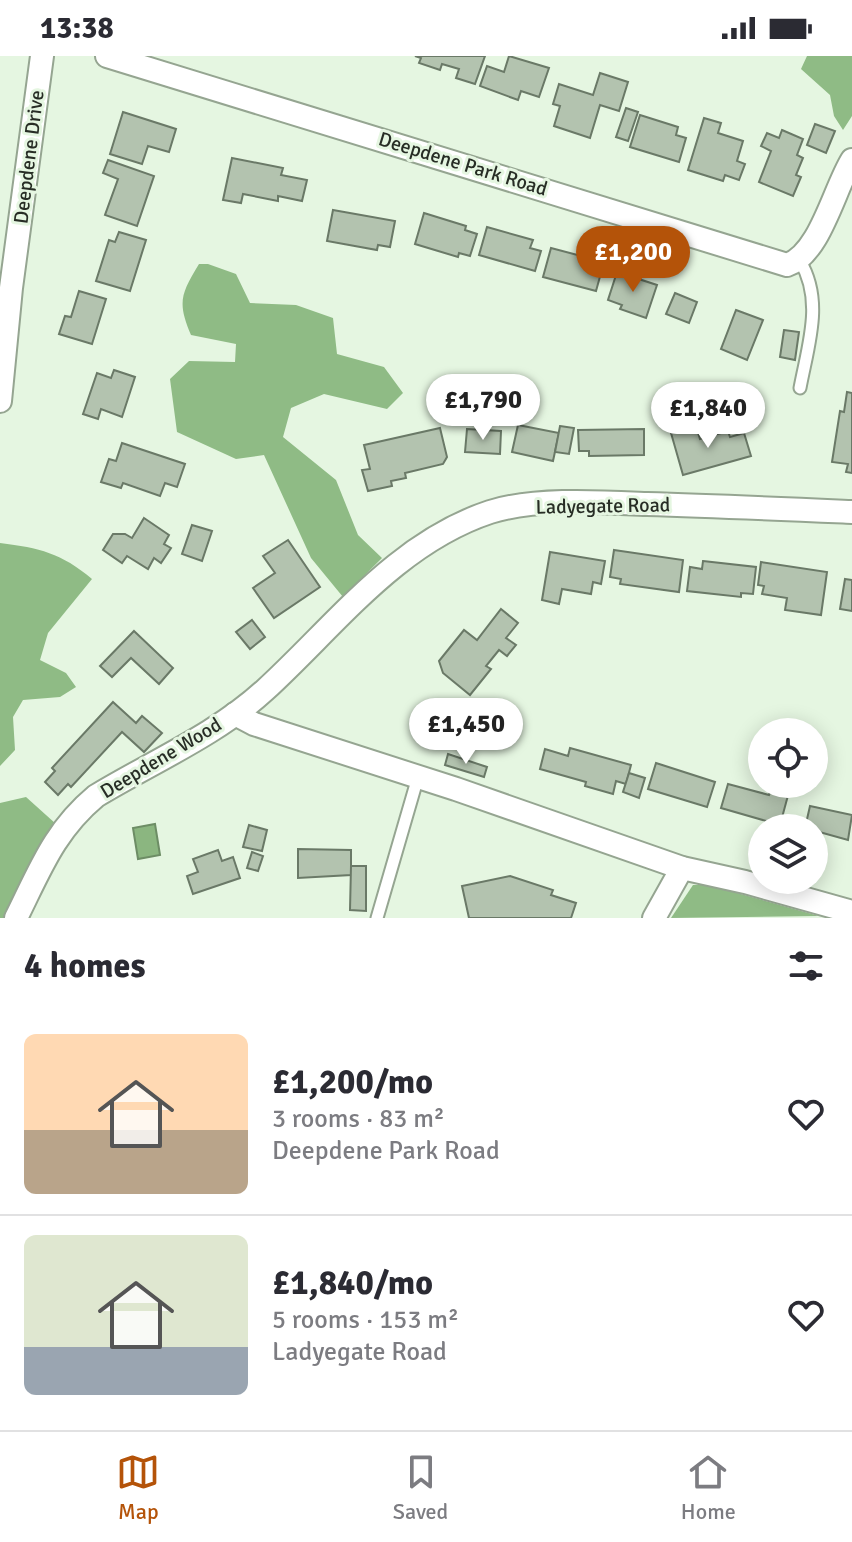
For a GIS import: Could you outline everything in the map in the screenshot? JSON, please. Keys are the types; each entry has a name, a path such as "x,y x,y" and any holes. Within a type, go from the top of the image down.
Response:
{"street":[{"name":"Deepdene Drive","path":"0,401 5,302 42,56"},
{"name":"Deepdene Park Road","path":"107,56 771,261 787,265 800,261"},
{"path":"800,261 852,160"},
{"name":"Ladyegate Road","path":"235,714 265,690 377,580 446,531 492,511 577,502 754,506 852,512"},
{"name":"Deepdene Wood","path":"16,918 59,832 82,808 96,796 235,714 254,724 682,868 852,912"},
{"path":"654,918 682,868"}],"lane":[{"path":"800,261 811,280 814,307 800,388"},
{"path":"377,918 418,777"}],"shaded area":[{"path":"807,56 852,56 852,116 843,130 834,116 830,95 801,69"},
{"path":"199,264 236,274 250,303 296,305 333,318 337,354 384,367 403,393 387,409 324,394 291,408 283,437 336,480 358,535 382,558 343,597 311,558 264,455 236,459 177,432 170,379 189,361 235,362 236,344 191,335 184,314 183,298"},
{"path":"0,543 49,553 92,579 48,633 40,660 66,673 76,687 60,697 23,700 13,717 15,750 0,766"},
{"path":"26,797 56,824 7,918 0,918 0,803"},
{"path":"155,824 160,855 138,859 133,828"},
{"path":"693,885 709,885 819,916 671,918"}],"building":[{"path":"415,56 485,56 475,84 456,78 459,69 442,64 440,70 419,63 421,58"},
{"path":"509,56 549,68 539,97 521,91 518,100 480,86 487,66 504,72"},
{"path":"600,73 628,82 619,111 600,105 590,138 554,126 560,106 553,104 559,84 593,95"},
{"path":"626,108 638,112 628,141 616,137"},
{"path":"123,112 176,129 169,152 148,146 142,164 110,154"},
{"path":"640,115 678,127 676,135 686,138 679,162 630,147"},
{"path":"704,118 721,123 718,133 743,141 737,161 745,164 739,180 725,175 723,181 688,170"},
{"path":"815,124 835,131 826,153 807,145"},
{"path":"782,130 803,139 797,155 803,158 796,175 801,177 793,196 759,182 771,151 761,146 767,133 779,138"},
{"path":"232,158 283,168 281,175 307,180 302,201 278,196 278,201 243,194 241,203 223,200"},
{"path":"108,160 154,176 137,226 105,215 118,179 103,173"},
{"path":"333,210 395,221 390,247 378,245 377,250 327,241"},
{"path":"424,213 466,226 465,230 477,234 470,256 459,253 458,257 415,244"},
{"path":"487,227 533,240 530,248 541,251 535,271 479,255"},
{"path":"119,232 146,240 130,291 96,281 109,240 115,242"},
{"path":"551,248 604,262 596,291 543,277"},
{"path":"617,272 657,285 646,318 620,309 622,305 608,300"},
{"path":"79,291 106,299 92,344 59,334 65,316 71,317"},
{"path":"675,293 697,302 689,323 666,314"},
{"path":"736,310 763,320 747,360 721,349"},
{"path":"784,330 799,332 795,360 780,357"},
{"path":"114,370 135,377 122,417 101,409 98,419 83,414 97,373 111,378"},
{"path":"847,392 852,393 852,473 846,472 848,464 832,462 840,411 844,412"},
{"path":"518,425 559,433 553,461 512,452"},
{"path":"560,426 574,428 569,454 555,452"},
{"path":"696,426 700,439 728,431 730,437 744,433 751,456 683,475 671,433"},
{"path":"440,428 447,457 443,464 405,473 406,478 391,481 392,486 368,491 362,470 370,469 364,445"},
{"path":"467,429 501,431 500,454 465,452"},
{"path":"644,429 644,455 589,456 589,451 579,451 578,430"},
{"path":"122,443 185,464 177,487 165,483 160,496 123,483 121,488 101,482 109,459 116,461"},
{"path":"144,518 169,535 164,544 171,548 161,563 154,558 148,569 127,556 122,563 103,550 113,534 125,534 132,538"},
{"path":"192,525 212,531 202,561 182,554"},
{"path":"288,540 320,587 274,618 253,588 275,573 263,556"},
{"path":"614,550 683,560 679,592 620,584 621,579 610,577"},
{"path":"550,552 605,561 601,584 593,582 591,594 562,589 559,604 542,600"},
{"path":"703,561 756,567 753,594 741,593 741,597 687,591 690,567 702,569"},
{"path":"761,562 827,572 821,615 785,610 787,598 762,594 764,586 758,585"},
{"path":"845,579 852,580 852,611 840,609"},
{"path":"501,609 518,623 506,638 516,645 507,656 499,650 486,666 491,669 470,695 443,673 439,661 464,630 477,640"},
{"path":"252,620 265,637 250,649 236,632"},
{"path":"134,631 173,668 159,684 131,658 112,677 100,666"},
{"path":"113,702 136,723 142,716 162,733 144,752 122,732 71,787 68,784 58,795 45,782 55,771 52,768"},
{"path":"570,748 631,765 626,784 616,781 613,794 585,786 586,782 540,769 545,749 568,756"},
{"path":"448,754 487,767 484,777 445,765"},
{"path":"656,763 715,782 707,807 648,789"},
{"path":"629,773 645,778 639,798 623,792"},
{"path":"728,784 748,789 748,798 787,798 783,814 748,816 721,808"},
{"path":"810,806 852,815 848,840 828,834 828,814 808,814"},
{"path":"249,825 267,830 262,851 243,847"},
{"path":"298,849 351,850 351,875 298,878"},
{"path":"218,850 222,861 233,857 240,878 193,894 187,876 198,872 193,859"},
{"path":"252,852 263,856 258,871 247,868"},
{"path":"351,866 366,866 366,911 350,910"},
{"path":"510,876 553,890 551,895 576,903 571,918 469,918 462,886"}]}
